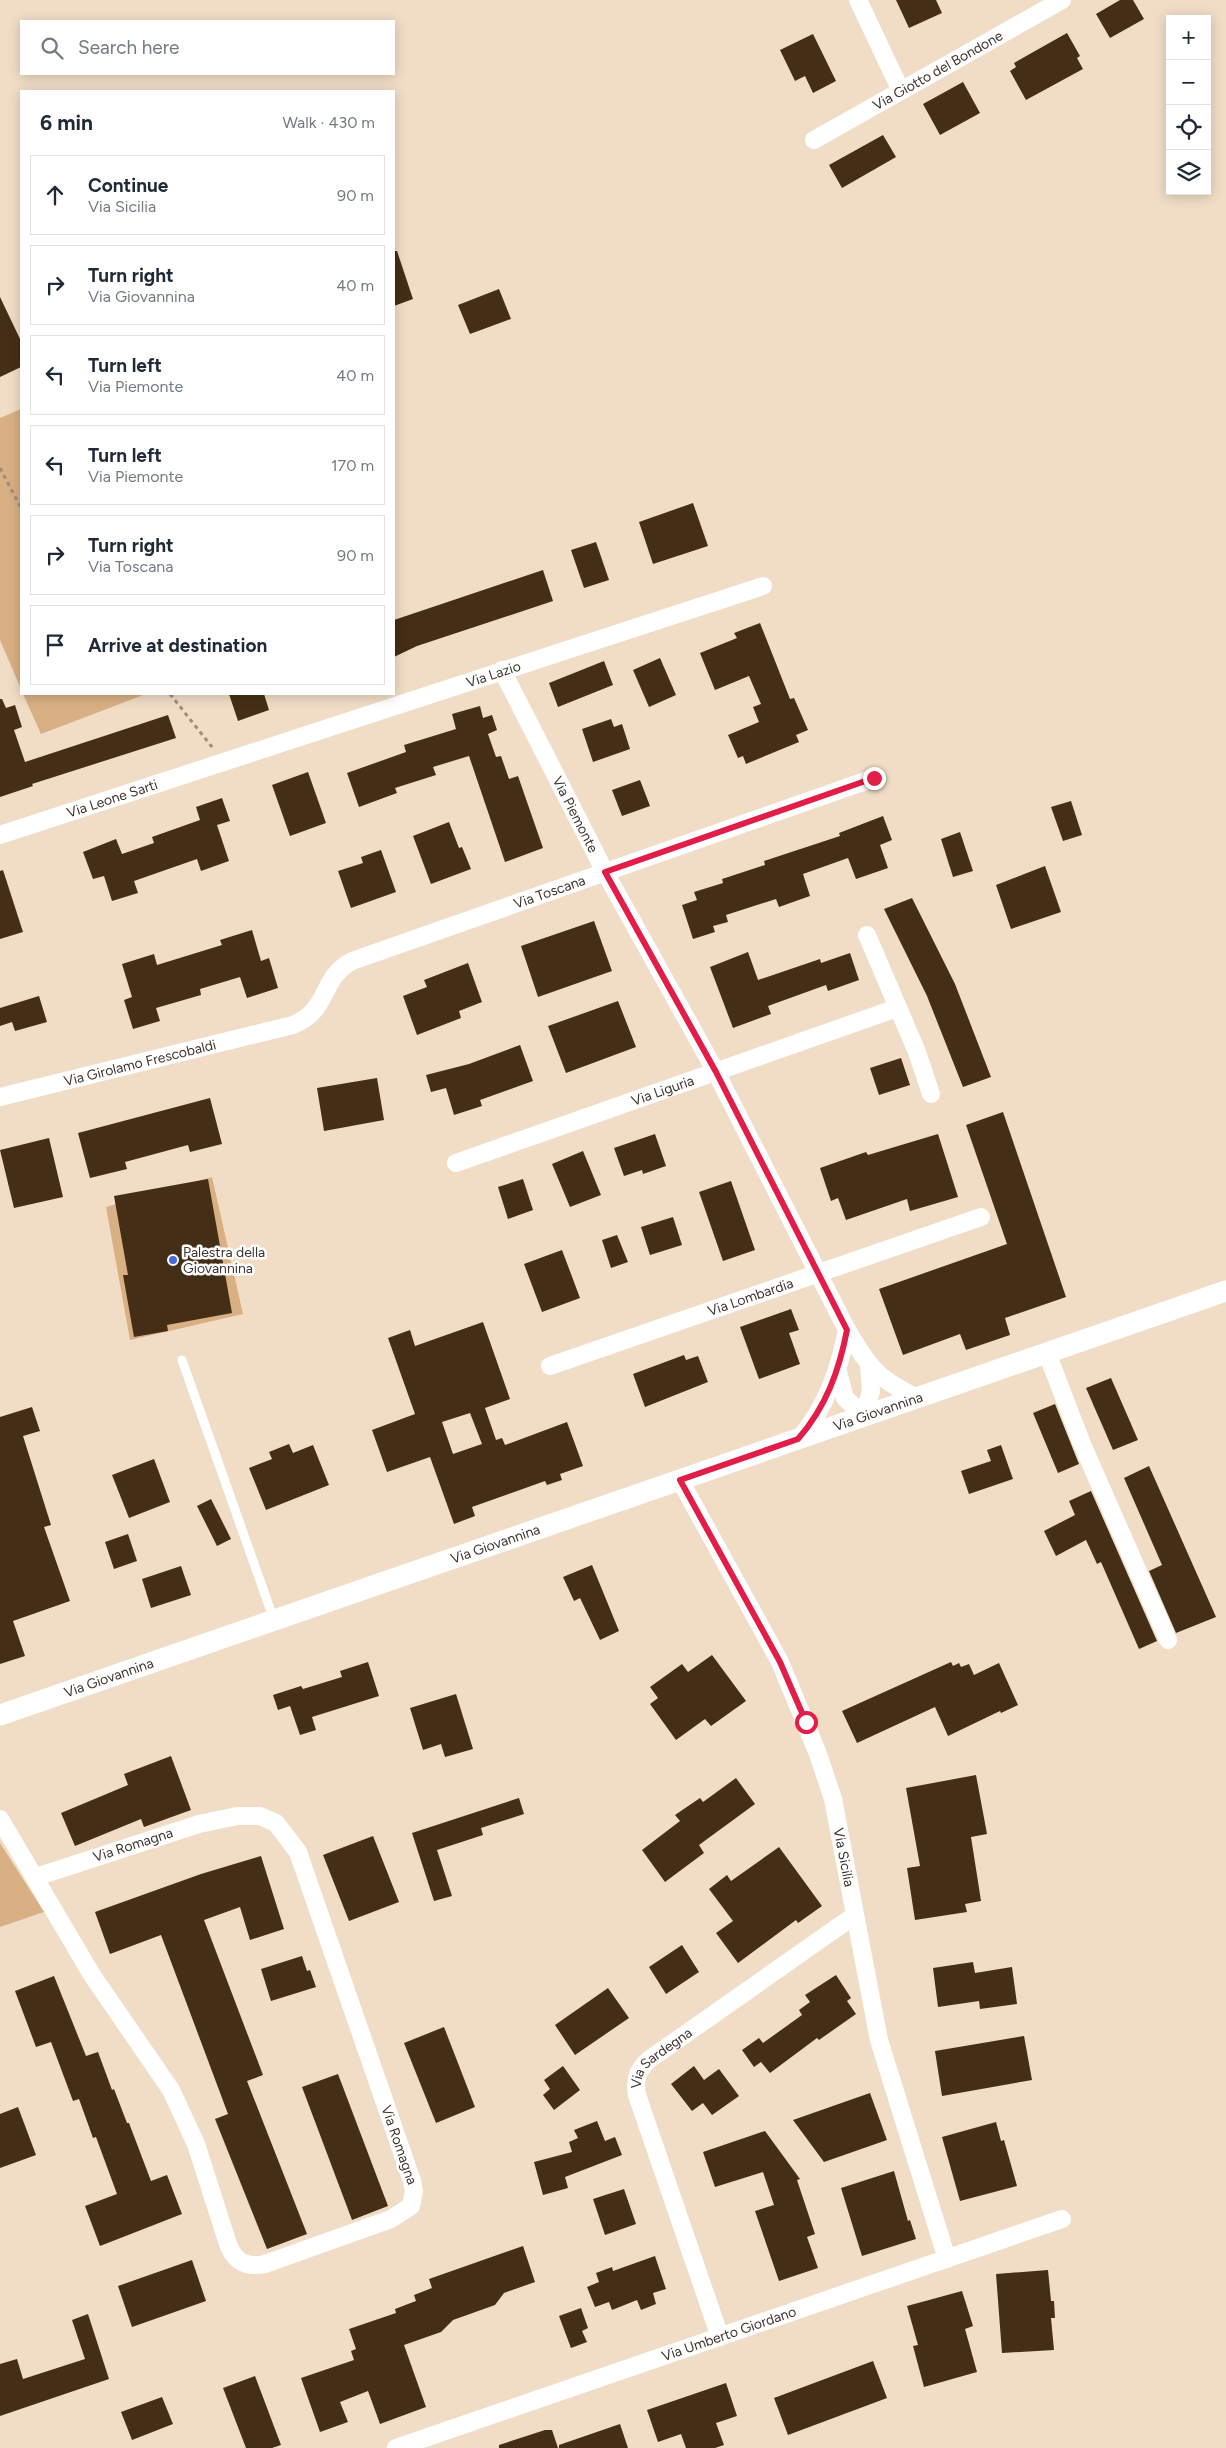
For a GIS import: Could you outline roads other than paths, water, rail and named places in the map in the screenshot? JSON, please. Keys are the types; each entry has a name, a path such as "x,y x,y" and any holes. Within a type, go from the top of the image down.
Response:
{"street":[{"path":"858,0 901,91"},
{"name":"Via Giotto del Bondone","path":"814,140 1062,0"},
{"name":"Via Lazio","path":"223,761 763,586"},
{"name":"Via Piemonte","path":"502,670 605,872 716,1072 847,1330 869,1365 891,1385 917,1398"},
{"name":"Via Leone Sarti","path":"0,835 223,761"},
{"name":"Via Toscana","path":"279,1029 308,1017 320,1005 333,975 352,961 874,778"},
{"path":"867,936 897,1008 918,1052 931,1094"},
{"name":"Via Liguria","path":"456,1163 897,1008"},
{"name":"Via Girolamo Frescobaldi","path":"0,1097 279,1029"},
{"name":"Via Lombardia","path":"550,1366 982,1217"},
{"name":"Via Giovannina","path":"0,1715 1226,1291"},
{"path":"798,1439 821,1410 838,1372 847,1330"},
{"path":"1047,1353 1082,1444 1168,1640"},
{"name":"Via Piemonte","path":"864,1416 871,1391 869,1365"},
{"path":"838,1372 845,1398 864,1416"},
{"name":"Via Sicilia","path":"680,1480 780,1662 806,1722 833,1799 879,2040 947,2258"},
{"name":"Via Romagna","path":"0,1819 36,1877 92,1975 125,2025 156,2066 179,2104 196,2144 228,2244 236,2259 248,2265 265,2264 391,2219 412,2206 414,2191 412,2182 298,1852 276,1823 269,1819 249,1816 213,1820 36,1877"},
{"name":"Via Sardegna","path":"720,2337 637,2095 637,2078 642,2065 650,2058 855,1915"},
{"name":"Via Umberto Giordano","path":"396,2448 1062,2219"}],"lane":[{"path":"182,1360 274,1620"}],"place":[{"name":"Palestra della Giovannina","path":"173,1260"}]}
